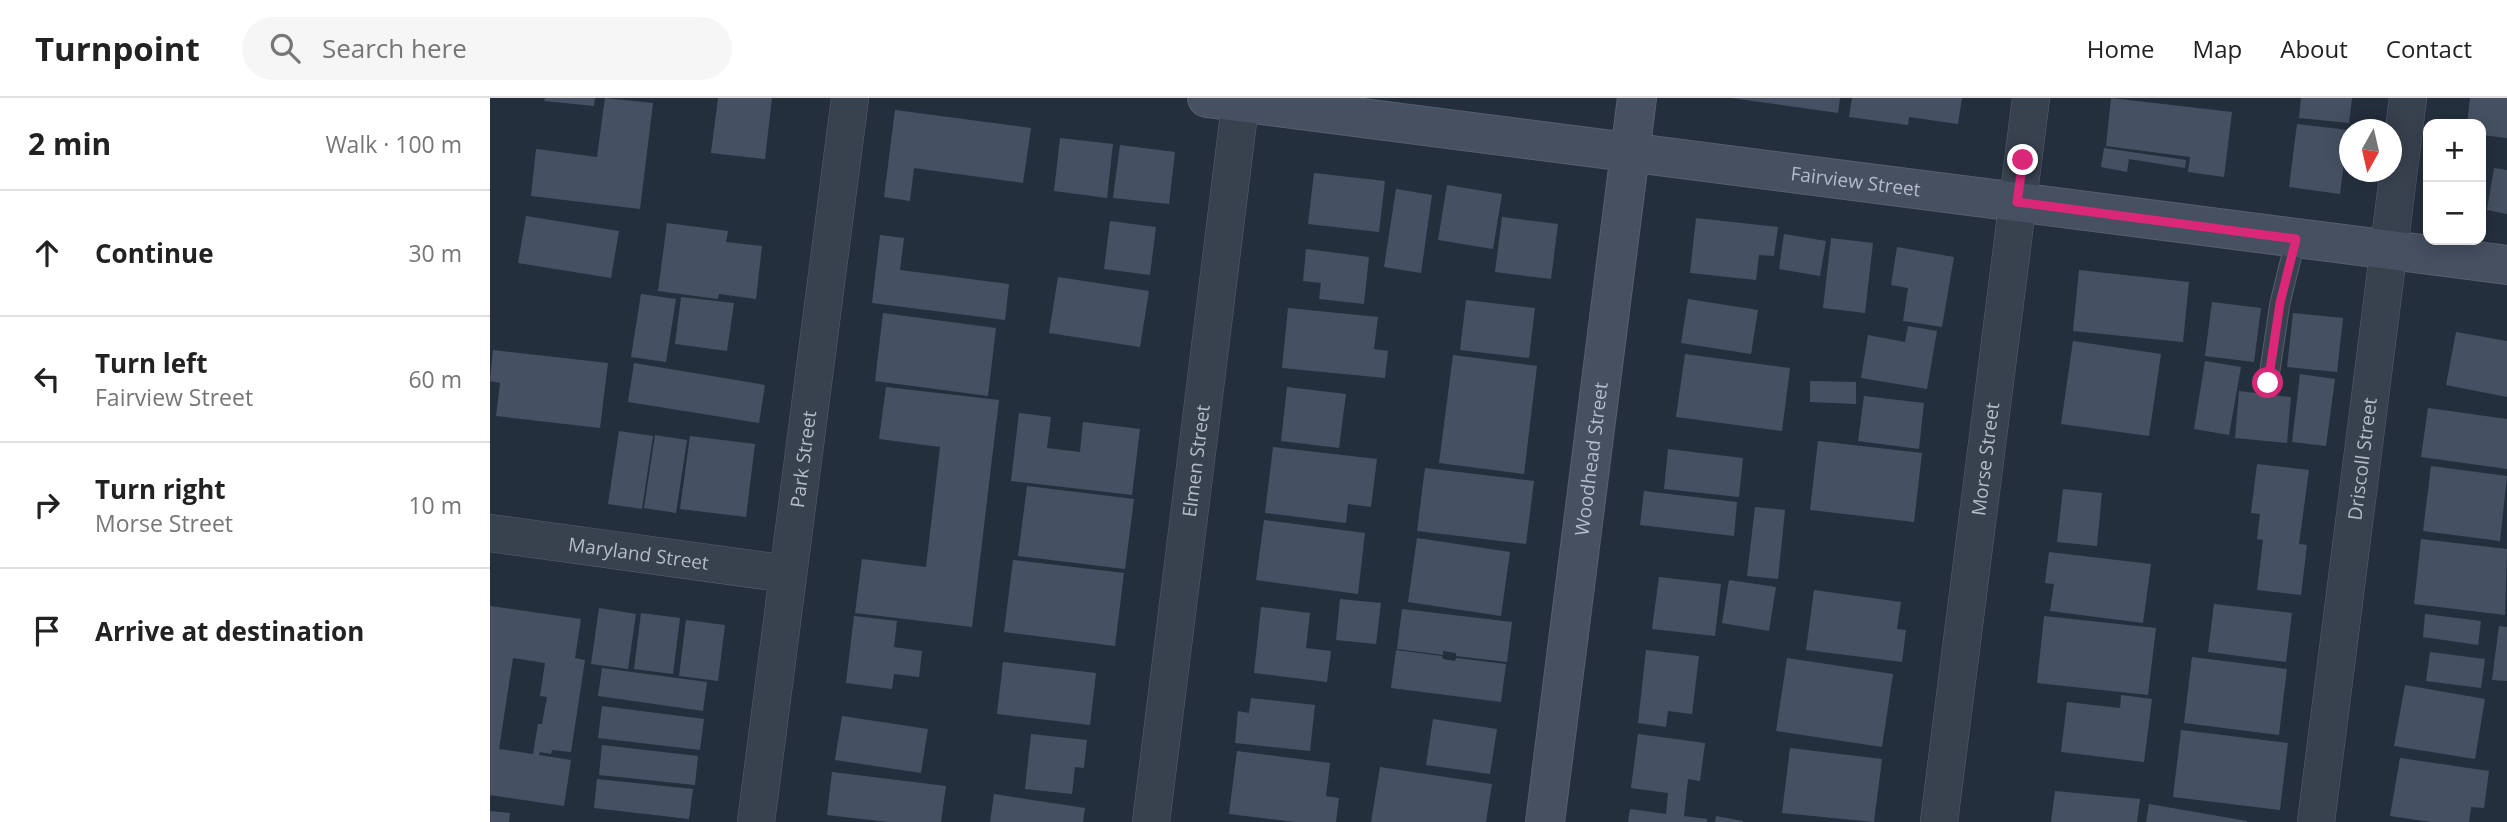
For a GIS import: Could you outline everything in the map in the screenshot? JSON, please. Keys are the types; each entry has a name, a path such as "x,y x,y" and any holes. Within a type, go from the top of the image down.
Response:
{"street":[{"name":"Park Street","path":"756,822 850,98"},
{"name":"Woodhead Street","path":"1545,822 1637,98"},
{"name":"Morse Street","path":"1939,822 2031,98"},
{"name":"Driscoll Street","path":"2316,822 2408,98"},
{"name":"Fairview Street","path":"1230,99 2507,265"},
{"name":"Elmen Street","path":"1151,822 1230,99"},
{"name":"Maryland Street","path":"490,533 788,574"}],"lane":[{"path":"2268,383 2280,303 2296,239"}],"building":[{"path":"545,98 595,98 594,106 544,101"},
{"path":"605,98 653,103 640,209 531,196 536,149 597,157"},
{"path":"718,98 772,98 765,159 711,153"},
{"path":"1731,98 1840,98 1838,113"},
{"path":"1852,98 1962,98 1958,124 1909,117 1908,125 1849,117"},
{"path":"2111,98 2232,112 2224,177 2188,172 2190,157 2106,146"},
{"path":"2301,98 2352,98 2349,119 2339,119 2339,122 2299,118"},
{"path":"2470,98 2507,98 2507,138 2486,136 2486,119 2468,119"},
{"path":"895,110 1031,128 1023,183 914,168 910,201 884,197"},
{"path":"2297,124 2339,129 2340,194 2289,187"},
{"path":"1060,138 1113,144 1107,198 1054,191"},
{"path":"1120,145 1175,152 1169,204 1113,198"},
{"path":"2104,148 2186,160 2185,168 2129,159 2127,172 2101,167"},
{"path":"2494,168 2507,170 2507,214 2487,210"},
{"path":"1314,173 1385,181 1379,232 1308,224"},
{"path":"1447,185 1502,194 1493,249 1438,240"},
{"path":"1396,189 1432,195 1421,273 1384,267"},
{"path":"526,216 619,231 611,278 518,263"},
{"path":"1502,217 1558,224 1551,279 1495,272"},
{"path":"1696,218 1778,227 1774,256 1759,255 1756,280 1690,273"},
{"path":"1110,221 1156,227 1150,275 1104,269"},
{"path":"667,223 728,231 726,242 762,246 756,299 719,294 718,299 658,291"},
{"path":"1784,234 1826,241 1820,276 1779,269"},
{"path":"880,235 904,238 900,270 1009,284 1005,320 872,303"},
{"path":"1831,238 1873,243 1865,313 1823,308"},
{"path":"1897,247 1954,257 1942,327 1903,321 1908,288 1891,285"},
{"path":"1306,249 1369,257 1364,304 1319,299 1321,283 1303,281"},
{"path":"2079,270 2189,282 2183,342 2073,331"},
{"path":"1058,277 1149,291 1140,347 1049,333"},
{"path":"641,294 676,299 666,362 631,357"},
{"path":"681,297 734,303 727,351 675,344"},
{"path":"1688,299 1758,310 1751,354 1681,343"},
{"path":"1466,300 1535,308 1529,358 1460,350"},
{"path":"2212,302 2261,308 2254,362 2205,356"},
{"path":"1288,308 1378,317 1374,349 1388,351 1385,378 1282,368"},
{"path":"883,313 996,328 988,396 875,381"},
{"path":"2293,313 2343,318 2337,372 2287,367"},
{"path":"1908,326 1937,331 1927,389 1861,378 1868,335 1905,342"},
{"path":"2456,332 2507,341 2507,397 2446,385"},
{"path":"2073,341 2161,354 2149,436 2061,424"},
{"path":"493,350 608,363 600,428 496,416 500,383 490,381"},
{"path":"1685,354 1790,368 1782,431 1676,417"},
{"path":"1453,355 1537,366 1524,474 1439,463"},
{"path":"2205,361 2241,367 2229,435 2194,429"},
{"path":"634,363 765,385 759,423 628,402"},
{"path":"2300,374 2335,379 2326,446 2292,442"},
{"path":"1810,381 1856,382 1856,404 1810,402"},
{"path":"886,387 999,400 972,627 855,613 862,559 926,567 940,447 879,439"},
{"path":"1287,387 1346,394 1339,448 1281,441"},
{"path":"2239,391 2291,397 2287,443 2235,438"},
{"path":"1864,396 1924,403 1919,449 1858,441"},
{"path":"2428,408 2507,419 2507,469 2421,457"},
{"path":"1019,413 1051,417 1047,448 1080,452 1083,422 1140,429 1132,495 1011,481"},
{"path":"619,431 653,436 642,509 608,504"},
{"path":"655,435 687,440 676,513 644,508"},
{"path":"690,436 755,444 746,517 680,509"},
{"path":"1818,441 1922,453 1914,522 1810,510"},
{"path":"1273,447 1377,459 1371,507 1348,504 1346,523 1265,513"},
{"path":"1668,449 1743,458 1739,497 1664,489"},
{"path":"2257,464 2309,470 2299,544 2307,545 2301,595 2257,590 2263,540 2257,539 2260,514 2251,513"},
{"path":"2431,466 2507,476 2500,541 2423,531"},
{"path":"1425,468 1534,481 1526,544 1417,531"},
{"path":"1027,486 1134,499 1125,569 1018,556"},
{"path":"2063,489 2102,493 2097,546 2057,542"},
{"path":"1644,491 1737,502 1734,536 1640,525"},
{"path":"1755,507 1785,510 1778,579 1747,576"},
{"path":"1264,520 1365,533 1358,594 1256,580"},
{"path":"1417,538 1510,552 1501,616 1408,602"},
{"path":"2421,539 2507,549 2505,615 2414,604"},
{"path":"2049,552 2151,564 2143,623 2050,611 2054,584 2045,583"},
{"path":"1013,560 1124,573 1115,646 1004,632"},
{"path":"1659,577 1721,584 1715,636 1652,629"},
{"path":"1729,580 1776,587 1769,631 1722,623"},
{"path":"1814,590 1901,602 1897,629 1906,630 1902,662 1806,650"},
{"path":"1340,599 1381,603 1376,644 1336,640"},
{"path":"2214,604 2292,613 2286,662 2208,652"},
{"path":"490,606 581,619 575,658 585,660 571,752 552,750 551,754 540,752 539,755 571,760 564,806 490,795","holes":["513,658 545,663 540,696 547,697 542,724 538,724 533,754 499,749"]},
{"path":"1261,607 1310,613 1306,648 1331,651 1327,682 1254,673"},
{"path":"599,608 636,614 628,669 591,664"},
{"path":"1402,609 1512,622 1507,662 1456,656 1456,653 1443,651 1443,655 1397,649"},
{"path":"641,613 680,618 673,674 634,669"},
{"path":"2425,614 2481,621 2478,645 2423,637"},
{"path":"854,616 897,621 894,647 922,651 919,677 894,674 892,689 846,683"},
{"path":"2044,616 2156,628 2148,695 2037,683"},
{"path":"686,620 725,625 718,681 679,676"},
{"path":"2499,626 2507,627 2507,681 2492,680"},
{"path":"1396,650 1442,656 1443,659 1455,661 1456,658 1506,664 1501,702 1391,688"},
{"path":"1646,650 1699,656 1692,714 1668,711 1666,727 1638,723"},
{"path":"2430,652 2485,659 2481,688 2426,681"},
{"path":"2192,657 2287,669 2279,735 2184,723"},
{"path":"1787,658 1893,674 1882,747 1776,731"},
{"path":"1003,662 1096,673 1090,725 997,714"},
{"path":"602,668 707,682 703,711 598,696"},
{"path":"2405,685 2485,699 2475,759 2394,746"},
{"path":"2121,695 2152,699 2144,762 2061,752 2067,702 2120,708"},
{"path":"1251,698 1315,705 1310,751 1235,743 1238,711 1249,713"},
{"path":"602,706 704,719 700,750 598,738"},
{"path":"842,716 928,729 921,773 835,760"},
{"path":"1433,719 1497,729 1490,774 1426,765"},
{"path":"2181,730 2288,743 2280,810 2173,797"},
{"path":"1031,734 1087,740 1084,768 1075,767 1072,794 1025,789"},
{"path":"1638,734 1705,743 1700,781 1688,779 1684,816 1707,819 1707,822 1628,822 1630,809 1666,814 1668,793 1631,788"},
{"path":"602,745 698,756 695,785 599,775"},
{"path":"1790,748 1882,759 1874,822 1782,813"},
{"path":"1237,751 1330,763 1326,796 1339,798 1336,822 1295,822 1229,814"},
{"path":"2400,758 2489,771 2484,808 2471,807 2469,822 2431,822 2390,816"},
{"path":"1380,767 1492,784 1486,822 1371,822"},
{"path":"832,772 946,786 941,822 888,822 827,815"},
{"path":"597,779 693,789 689,819 594,808"},
{"path":"2055,791 2140,799 2137,822 2051,822"},
{"path":"994,794 1085,808 1083,822 990,822"},
{"path":"2149,804 2247,821 2247,822 2146,822"},
{"path":"490,811 510,813 509,822 490,822"},
{"path":"1716,816 1743,821 1743,822 1715,822"}],"route":[{"path":"2023,160 2017,202 2296,239 2280,303 2268,383"}]}
